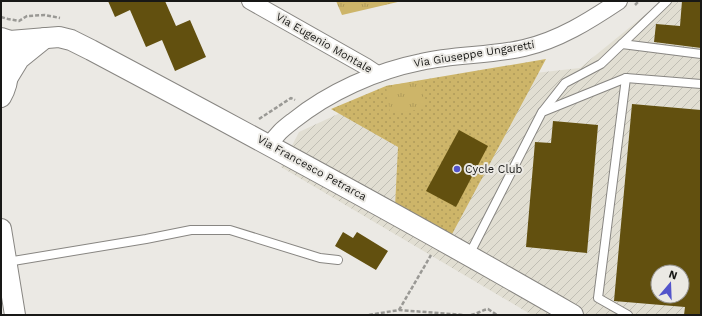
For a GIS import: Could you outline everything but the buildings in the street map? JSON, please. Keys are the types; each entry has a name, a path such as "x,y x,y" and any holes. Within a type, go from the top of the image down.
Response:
{"street":[{"name":"Via Eugenio Montale","path":"250,1 377,74"},
{"name":"Via Giuseppe Ungaretti","path":"270,144 275,136 308,109 336,93 377,74 423,61 524,48 543,43 571,31 619,1"},
{"name":"Via Francesco Petrarca","path":"1,40 10,41 59,37 85,46 270,144 573,315"},
{"path":"8,77 19,59 45,38"},
{"path":"1,40 8,61 8,77 1,97"},
{"path":"1,230 16,315"}],"lane":[{"path":"469,255 542,112 565,83 602,64 667,1"},
{"path":"622,44 701,54"},
{"path":"542,112 626,78 701,84"},
{"path":"626,78 598,298 628,315"},
{"path":"7,262 191,230 230,230 320,258 338,260"}],"path":[{"path":"634,6 639,1"},
{"path":"1,16 8,20 19,21 26,16 45,15 68,19"},
{"path":"255,120 265,116 291,98 308,109"},
{"path":"399,310 440,239"},
{"path":"471,315 481,310 488,309 497,315"},
{"path":"369,315 399,310 464,315"}],"shaded area":[{"path":"662,1 701,1 701,315 532,315 281,167 299,132 392,89 580,68"}],"green space":[{"path":"336,1 402,1 342,15"},
{"path":"546,59 451,236 395,207 398,147 331,109 386,86"},
{"path":"421,81 425,109 390,113 386,86"}],"place":[{"name":"Cycle Club","path":"457,169"}]}
